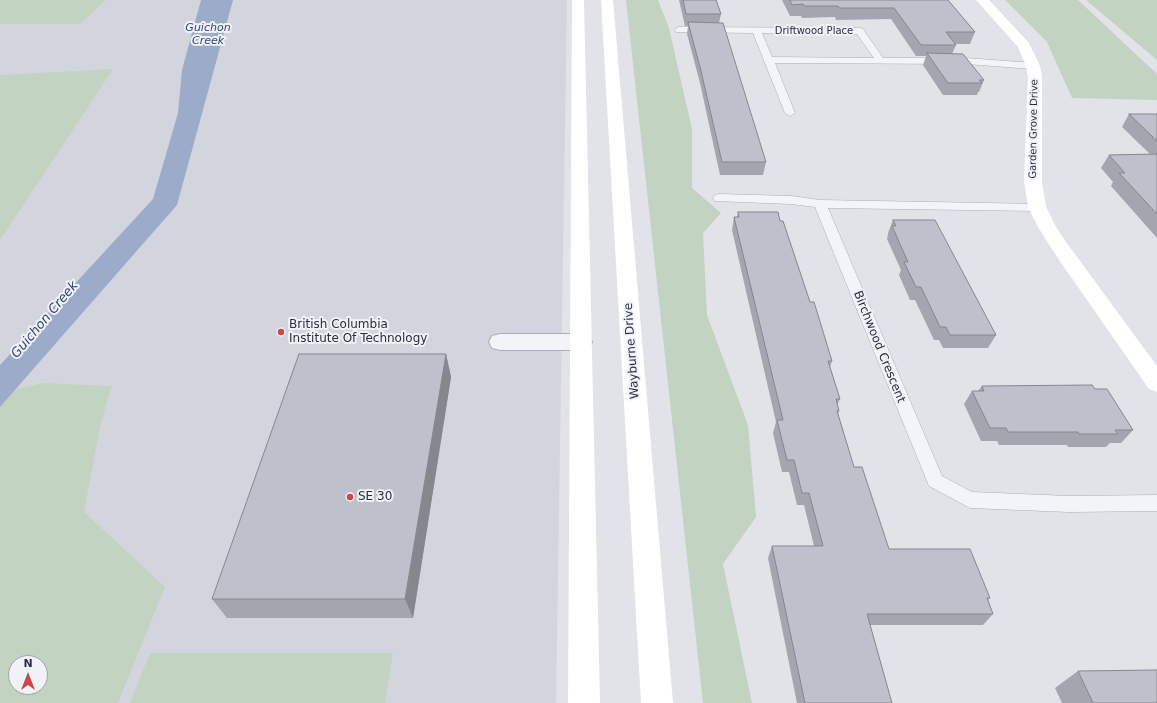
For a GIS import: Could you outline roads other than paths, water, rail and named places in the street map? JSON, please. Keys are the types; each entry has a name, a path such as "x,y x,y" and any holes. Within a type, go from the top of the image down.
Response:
{"street":[{"path":"578,0 584,703"},
{"name":"Wayburne Drive","path":"607,0 657,703"},
{"name":"Garden Grove Drive","path":"982,0 1024,46 1033,66 1035,77 1033,182 1037,207 1047,227 1062,250 1157,383"},
{"path":"500,342 581,342"}],"lane":[{"name":"Driftwood Place","path":"679,30 860,32 880,60"},
{"name":"Driftwood Place","path":"756,31 790,113"},
{"path":"769,60 966,61 1033,66"},
{"path":"719,198 791,200 820,204 1037,207"},
{"name":"Birchwood Crescent","path":"820,204 935,481 970,500 1069,504 1157,503"}],"water":[{"name":"Guichon Creek","path":"201,0 233,0 177,205 0,407 0,365 153,199 178,113 182,70"}],"place":[{"name":"British Columbia Institute Of Technology","path":"281,332"},
{"name":"SE 30","path":"350,497"}]}
